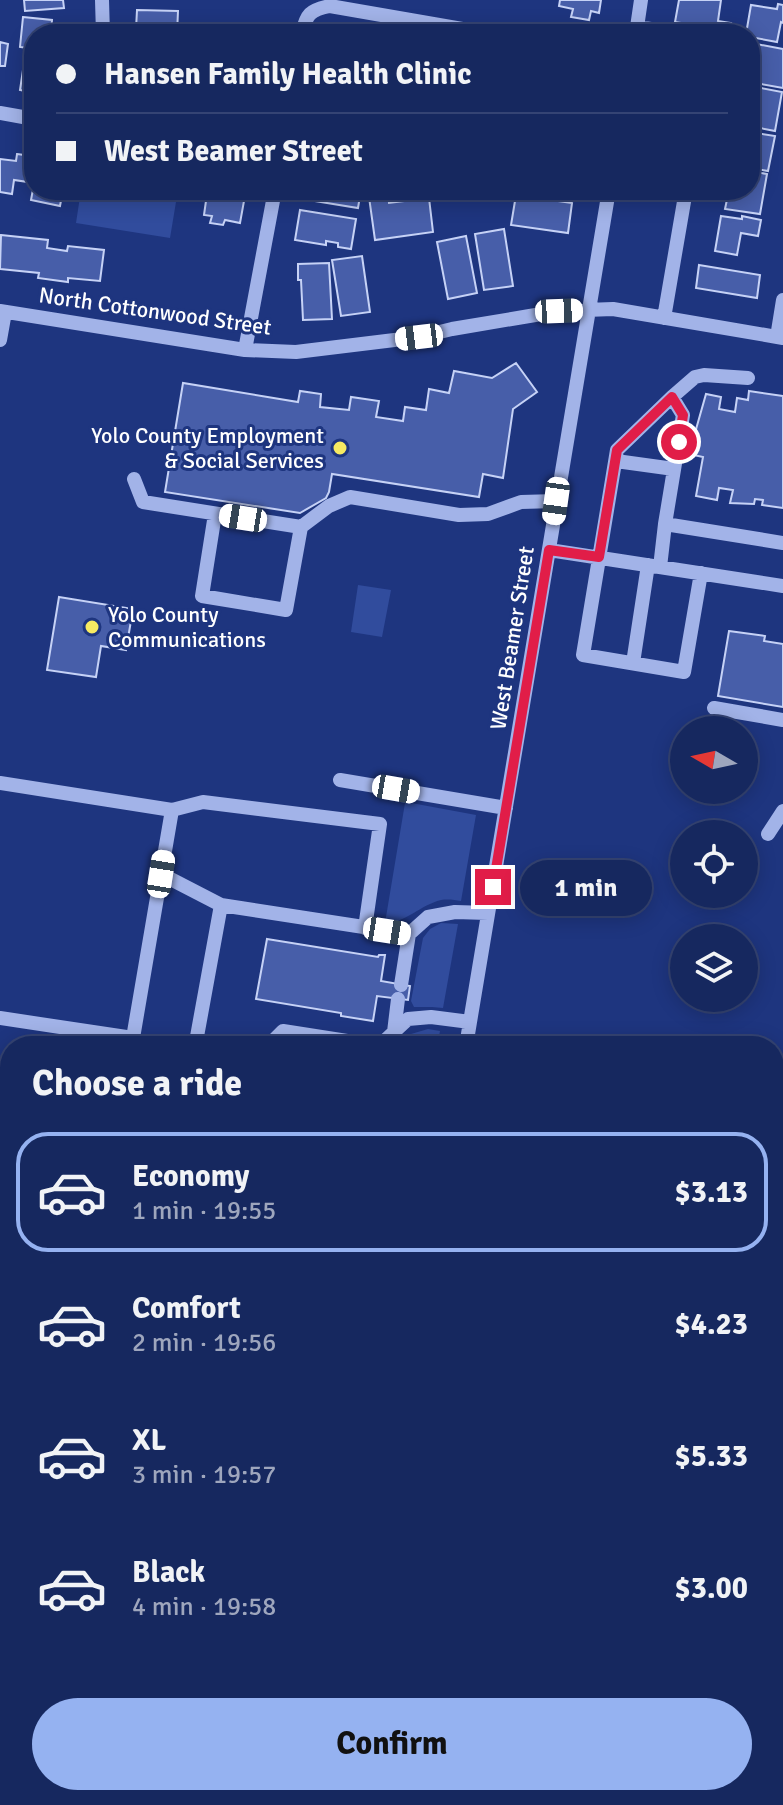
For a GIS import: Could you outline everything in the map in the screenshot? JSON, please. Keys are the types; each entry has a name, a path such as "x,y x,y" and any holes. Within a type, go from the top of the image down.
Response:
{"street":[{"path":"102,0 103,24"},
{"path":"637,24 641,0"},
{"path":"304,24 314,9 330,6 430,24"},
{"path":"0,113 24,117"},
{"path":"245,350 273,200"},
{"name":"West Beamer Street","path":"468,1036 607,200"},
{"path":"664,318 684,200"},
{"path":"780,338 783,300"},
{"name":"North Cottonwood Street","path":"2,311 245,350 296,352 419,337 559,311 613,309 780,338"},
{"path":"0,340 2,311"},
{"path":"701,573 684,672 583,655 617,450 695,377 748,378"},
{"path":"633,663 665,524 683,415 672,397"},
{"path":"616,461 674,469"},
{"path":"134,479 143,502 301,527"},
{"path":"215,514 202,596 286,610 301,527 329,506 350,497 459,515 488,514 521,502 556,501"},
{"path":"665,524 783,543"},
{"path":"549,550 783,586"},
{"path":"714,708 783,720"},
{"path":"340,780 506,808"},
{"path":"0,783 172,810 203,802 380,824 365,928"},
{"path":"133,1036 172,810"},
{"path":"768,834 783,811"},
{"path":"161,874 221,905 409,934"},
{"path":"197,1036 221,905"},
{"path":"394,1032 409,934 428,917 455,912 488,913"},
{"path":"390,1036 408,1019 431,1017 470,1022"},
{"path":"0,1018 78,1036"},
{"path":"278,1036 283,1031 305,1036"}],"shaded area":[{"path":"79,200 176,200 170,238 76,223"},
{"path":"358,585 391,590 382,637 351,632"},
{"path":"379,794 476,815 461,901 441,900 400,920 385,923 405,803 379,798"},
{"path":"441,923 458,924 443,1008 414,1007 411,1001 423,938 430,929"},
{"path":"428,1029 440,1031 439,1036 408,1036"}],"building":[{"path":"24,0 63,0 64,8 25,11"},
{"path":"560,0 601,0 599,13 591,11 589,20 571,17 573,9 559,6"},
{"path":"679,0 721,0 718,21 731,23 687,24 675,22"},
{"path":"778,4 783,5 783,23 777,42 760,39 760,24 748,24 751,5 777,9"},
{"path":"137,10 178,11 177,24 136,24"},
{"path":"23,17 52,20 52,24 24,24 24,48 20,47"},
{"path":"0,42 8,44 5,66 0,66"},
{"path":"760,45 783,49 783,88 760,84"},
{"path":"23,70 24,91 20,90"},
{"path":"761,88 782,92 775,131 760,128"},
{"path":"760,134 775,136 768,171 760,170"},
{"path":"17,154 24,155 24,181 14,180 12,194 0,192 0,159 16,161"},
{"path":"760,173 767,174 760,214 725,209 727,200 760,200"},
{"path":"31,200 61,200 60,206"},
{"path":"202,200 244,200 240,223 225,220 223,225 210,223 212,216 204,215 206,201"},
{"path":"308,200 359,200 358,208"},
{"path":"369,200 389,200 389,203 429,200 433,232 375,240"},
{"path":"515,200 572,203 568,233 511,225"},
{"path":"300,210 356,219 351,249 326,241 326,245 295,240"},
{"path":"721,216 761,220 758,236 741,233 737,255 715,251"},
{"path":"504,229 513,286 484,290 475,234"},
{"path":"1,235 48,240 47,248 67,251 68,246 104,250 100,281 68,278 68,282 38,278 39,273 0,269"},
{"path":"466,236 477,293 448,299 437,242"},
{"path":"362,256 370,312 341,316 332,260"},
{"path":"329,263 332,319 303,320 298,264"},
{"path":"699,265 760,275 757,298 696,288"},
{"name":"Yolo County Employment & Social Services","path":"516,363 537,392 513,409 503,478 483,474 479,497 332,474 326,498 300,513 165,492 183,383 298,402 300,391 321,394 320,407 349,410 351,397 379,401 376,417 403,421 405,407 426,410 429,389 449,393 454,371 492,378"},
{"path":"749,391 783,396 783,508 762,505 763,500 755,499 754,504 730,503 733,490 719,488 717,500 696,496 703,457 689,454 706,394 721,397 719,409 735,412 737,398 748,400"},
{"name":"Yolo County Communications","path":"59,597 133,609 126,650 101,646 96,677 47,670"},
{"path":"729,631 765,636 764,641 783,644 783,707 718,696"},
{"path":"267,939 378,957 385,955 381,981 410,986 408,1000 377,996 373,1021 256,999"}],"place":[{"name":"Yolo County Employment & Social Services","path":"340,448"},
{"name":"Yolo County Communications","path":"92,627"}],"route":[{"path":"493,887 549,550 599,557 617,450 672,397 683,415 679,442"}]}
